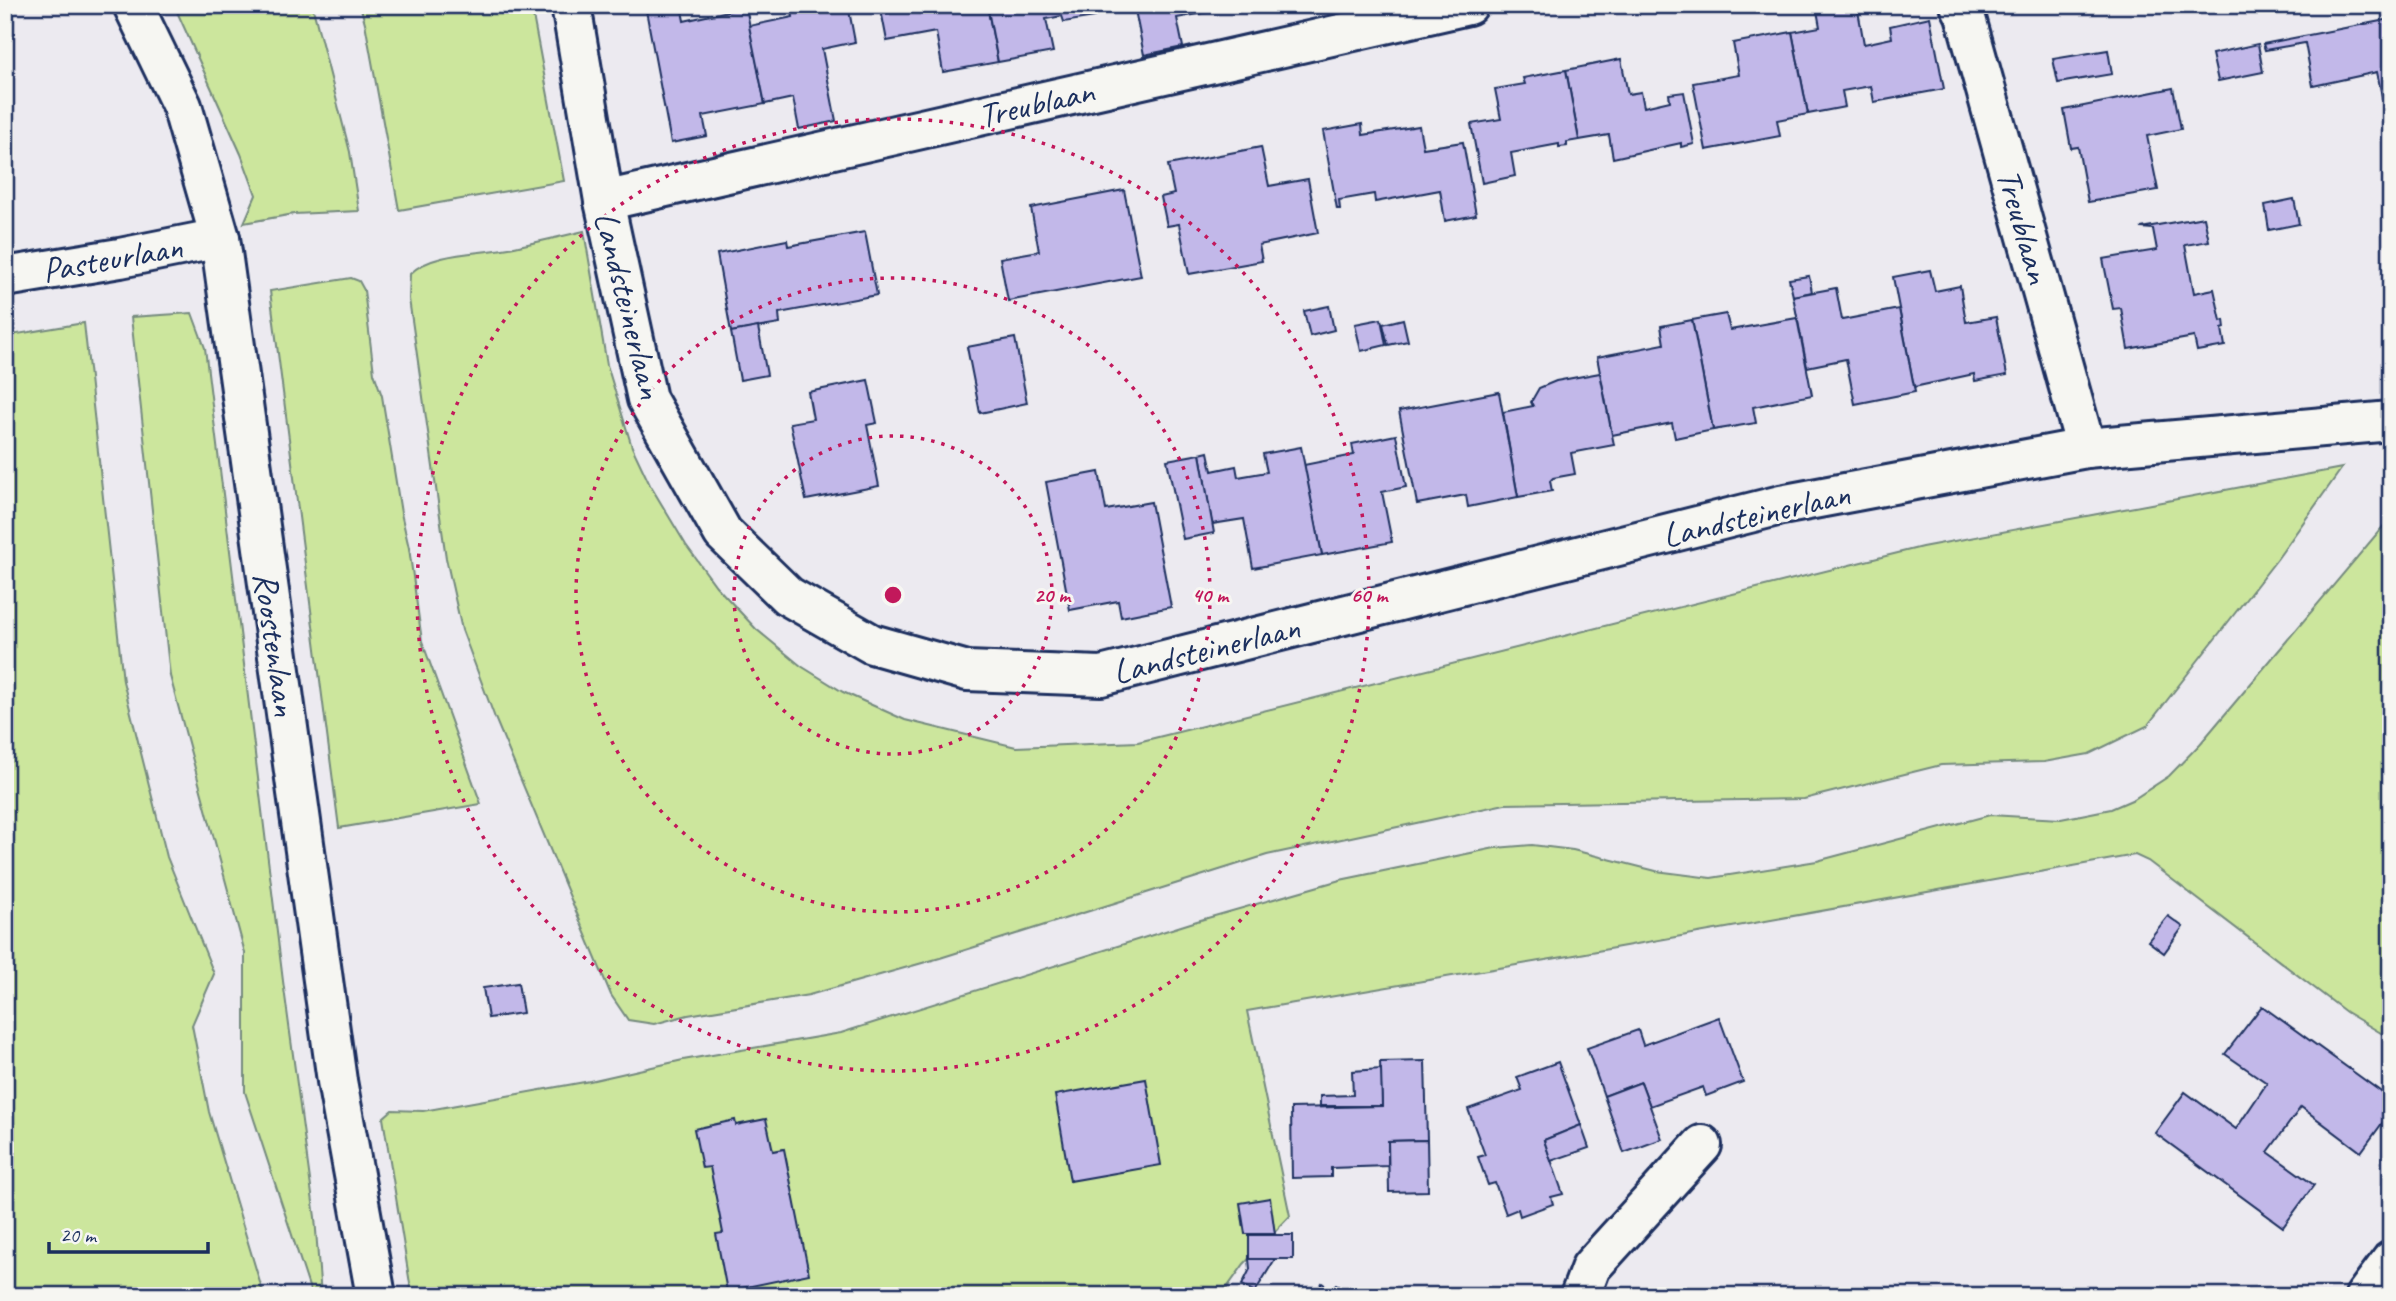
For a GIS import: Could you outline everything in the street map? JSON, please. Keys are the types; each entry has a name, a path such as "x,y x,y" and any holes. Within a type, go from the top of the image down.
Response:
{"street":[{"name":"Roostenlaan","path":"133,5 182,106 219,238 337,1081 376,1296"},
{"name":"Landsteinerlaan","path":"571,5 604,201 647,399 723,533 788,596 872,644 967,671 1101,676 1781,505 2086,448 2391,421"},
{"name":"Treublaan","path":"604,201 1468,5"},
{"name":"Treublaan","path":"1960,5 2086,448"},
{"name":"Pasteurlaan","path":"5,277 219,238"},
{"path":"1580,1296 1591,1267 1702,1146"},
{"path":"2365,1296 2391,1261"}],"green space":[{"path":"174,5 312,5 350,152 359,211 294,214 244,223 256,195 241,154"},
{"path":"360,5 531,5 564,181 399,210"},
{"path":"584,231 607,365 632,447 650,485 686,545 716,586 756,629 801,666 843,692 905,720 1016,747 1138,742 1922,547 2342,468 2278,558 2147,726 2089,754 2044,762 1941,765 1804,799 1505,804 1267,855 940,958 809,995 688,1015 654,1024 628,1020 611,995 495,718 462,630 446,558 409,299 410,274 430,262"},
{"path":"351,278 359,281 364,290 374,373 382,396 409,548 422,641 481,804 339,828 270,291"},
{"path":"192,313 205,348 283,981 315,1217 321,1296 312,1296 245,1092 245,953 170,676 131,317"},
{"path":"84,323 123,681 167,857 214,974 192,1025 209,1112 264,1296 5,1296 5,336"},
{"path":"2391,517 2391,1039 2346,1012 2148,861 2135,855 1247,1011 1290,1216 1244,1264 1221,1296 412,1296 383,1118 392,1110 423,1111 590,1081 683,1060 841,1033 1197,921 1340,880 1495,848 1532,845 1573,850 1656,871 1711,878 1817,861 1990,815 2061,819 2111,809 2134,799 2169,776 2200,744"}],"building":[{"path":"645,5 681,5 684,21 746,7 765,104 703,116 707,136 671,143"},
{"path":"791,5 848,5 855,42 822,49 836,121 799,129 793,98 765,104 749,26 793,17"},
{"path":"880,5 987,5 998,62 943,72 936,32 887,41"},
{"path":"987,5 1093,5 1095,17 1064,22 1062,16 1046,19 1053,52 998,62"},
{"path":"1134,5 1208,5 1209,12 1177,18 1183,47 1144,55"},
{"path":"1816,5 1857,5 1864,44 1892,38 1890,26 1930,17 1944,89 1874,102 1871,86 1842,91 1845,107 1808,114 1792,32 1820,27"},
{"path":"2391,19 2391,140 2377,72 2313,86 2305,43 2265,50 2263,44"},
{"path":"1792,32 1808,114 1777,120 1780,136 1706,150 1693,83 1739,75 1733,43"},
{"path":"2258,44 2263,72 2218,81 2212,54"},
{"path":"2108,50 2112,74 2058,83 2053,59"},
{"path":"1621,59 1628,94 1641,92 1644,107 1670,101 1669,94 1684,92 1694,144 1681,147 1681,143 1613,158 1609,135 1579,140 1566,70"},
{"path":"1566,70 1579,140 1567,142 1567,146 1559,147 1559,144 1511,153 1515,176 1482,183 1471,124 1501,119 1495,89 1525,84 1523,78"},
{"path":"2173,88 2181,129 2147,136 2158,190 2088,202 2078,147 2071,148 2064,110"},
{"path":"1362,124 1363,135 1419,126 1423,148 1463,142 1476,215 1445,221 1440,190 1375,202 1374,194 1339,200 1340,209 1337,209 1323,131"},
{"path":"1261,147 1269,186 1308,179 1318,233 1259,245 1262,261 1189,274 1179,224 1167,226 1161,197 1174,194 1168,165"},
{"path":"1124,190 1141,276 1008,301 1000,258 1039,251 1031,208"},
{"path":"2294,199 2299,224 2269,230 2265,205"},
{"path":"2204,217 2209,241 2185,245 2194,293 2214,289 2221,321 2224,320 2225,328 2222,329 2225,346 2197,351 2194,337 2128,349 2121,308 2113,309 2103,259 2157,250 2153,229 2141,228"},
{"path":"865,232 877,295 779,313 780,324 731,332 717,254 787,240 788,246"},
{"path":"1930,270 1935,291 1960,286 1966,322 1996,317 2007,375 1975,381 1974,374 1914,387 1893,277"},
{"path":"1809,276 1812,292 1793,296 1789,279"},
{"path":"1836,288 1842,320 1899,309 1915,392 1855,404 1846,359 1807,367 1793,296"},
{"path":"1329,306 1334,330 1310,336 1304,311"},
{"path":"1726,314 1730,330 1797,318 1812,395 1753,407 1756,423 1713,430 1692,320"},
{"path":"1381,319 1386,345 1361,351 1355,324"},
{"path":"1403,319 1408,341 1388,345 1383,324"},
{"path":"1692,320 1713,430 1675,438 1672,423 1612,435 1597,357 1664,344 1661,326"},
{"path":"758,327 767,375 740,380 731,332"},
{"path":"1015,338 1027,403 980,413 967,347"},
{"path":"1600,373 1614,445 1571,453 1575,474 1553,478 1550,481 1552,491 1518,497 1503,412 1533,406 1531,402 1539,388 1556,381"},
{"path":"868,380 877,423 867,425 879,486 806,500 790,423 813,419 808,392"},
{"path":"1499,392 1518,497 1468,507 1466,495 1417,504 1399,411"},
{"path":"1396,435 1406,487 1382,492 1392,542 1322,555 1304,465 1354,455 1352,444"},
{"path":"1301,447 1322,555 1253,568 1244,519 1212,524 1200,454 1208,452 1212,471 1236,466 1238,477 1267,472 1263,454"},
{"path":"1200,454 1214,533 1183,539 1167,460"},
{"path":"1099,472 1106,510 1151,502 1171,607 1121,617 1118,601 1070,610 1046,482"},
{"path":"2168,916 2183,927 2164,953 2148,941"},
{"path":"518,983 523,1013 488,1018 483,988"},
{"path":"2262,1006 2391,1099 2391,1111 2361,1152 2301,1107 2268,1152 2314,1185 2283,1227 2155,1133 2185,1092 2236,1129 2267,1083 2225,1054"},
{"path":"1719,1017 1743,1082 1706,1096 1703,1087 1650,1106 1641,1082 1604,1096 1587,1048 1638,1030 1643,1045"},
{"path":"1425,1061 1427,1140 1388,1141 1388,1166 1331,1168 1331,1177 1292,1178 1291,1108 1382,1106 1380,1062"},
{"path":"1558,1062 1581,1125 1544,1140 1563,1194 1551,1197 1553,1204 1520,1216 1518,1209 1506,1214 1495,1183 1488,1185 1478,1157 1485,1155 1468,1109 1522,1090 1517,1077"},
{"path":"1381,1069 1382,1106 1320,1106 1320,1096 1353,1095 1352,1071"},
{"path":"1146,1079 1161,1165 1070,1181 1055,1095"},
{"path":"1641,1082 1662,1139 1624,1153 1604,1096"},
{"path":"766,1119 773,1151 784,1149 809,1274 727,1291 716,1234 723,1233 710,1167 702,1168 694,1129 735,1120 736,1125"},
{"path":"1581,1125 1589,1148 1551,1161 1544,1140"},
{"path":"1427,1140 1428,1191 1389,1192 1388,1141"},
{"path":"1270,1198 1275,1234 1245,1234 1240,1203"},
{"path":"1249,1235 1293,1235 1293,1259 1249,1259"},
{"path":"1249,1259 1275,1259 1255,1292 1242,1285 1250,1269"},
{"path":"1322,1283 1332,1290 1336,1284 1356,1296 1314,1296"}]}
